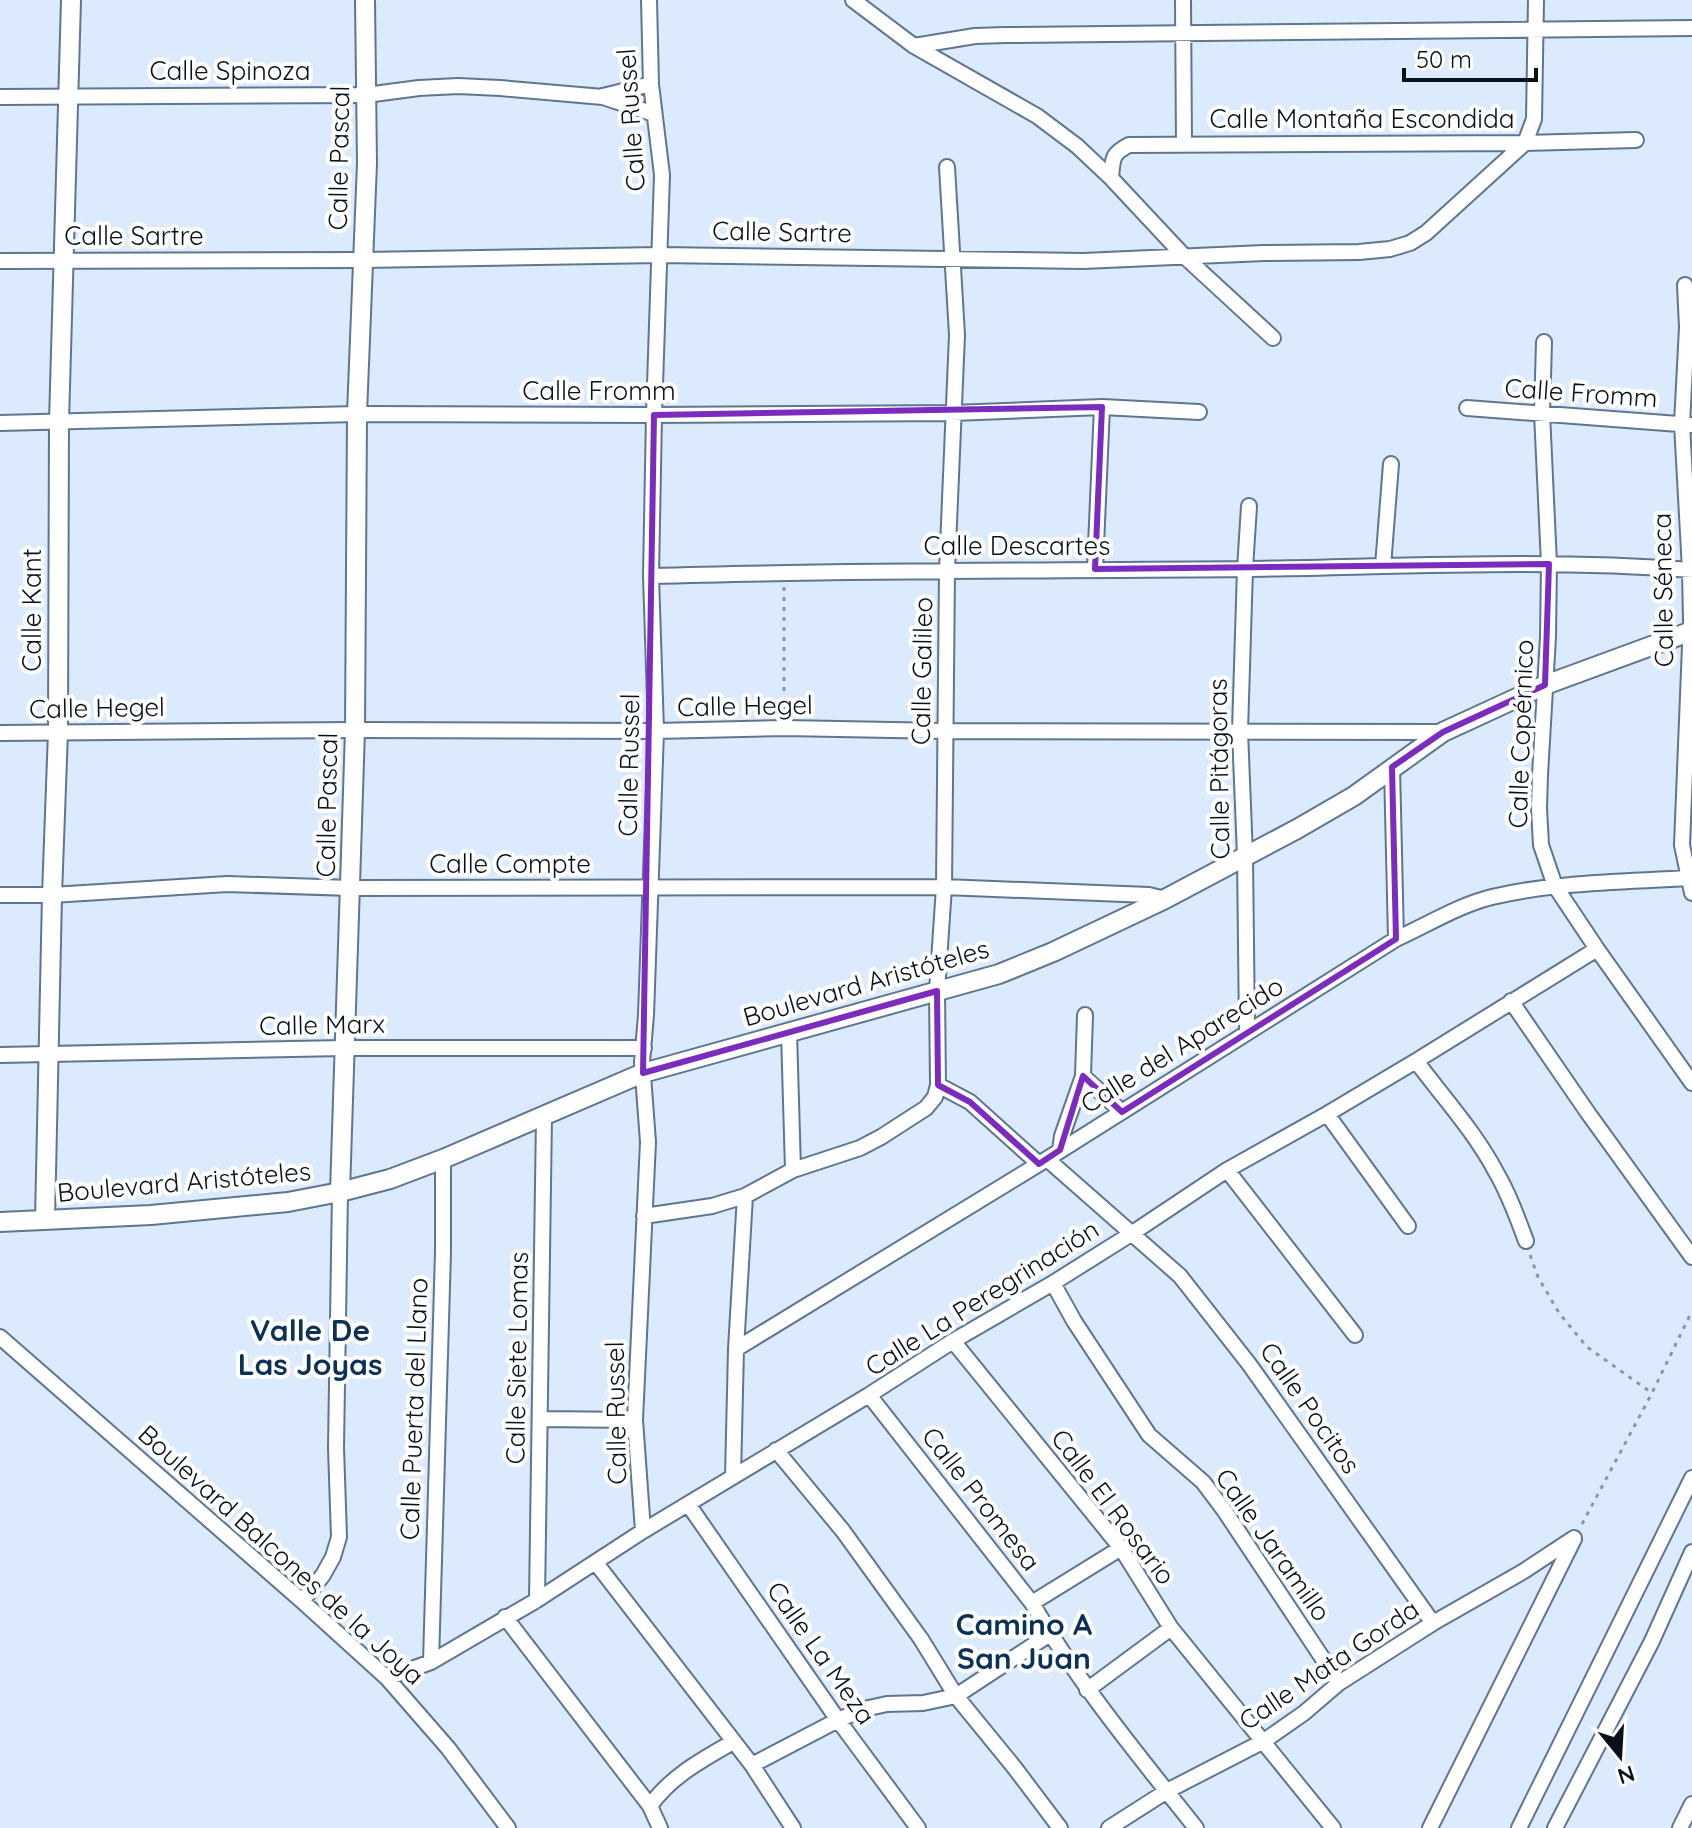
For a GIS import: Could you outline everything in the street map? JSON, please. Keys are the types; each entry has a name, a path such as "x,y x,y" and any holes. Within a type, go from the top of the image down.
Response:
{"street":[{"name":"Calle Kant","path":"45,1220 58,732 59,422 71,0"},
{"name":"Calle Pascal","path":"302,1601 328,1566 339,1537 336,1448 340,1192 355,730 357,414 367,163 365,0"},
{"name":"Calle Russel","path":"643,1531 635,1420 648,1142 643,1073 656,731 651,576 662,175 651,84 649,0"},
{"path":"853,0 914,46 1037,116 1077,146 1184,256 1273,338"},
{"path":"1183,0 1184,143"},
{"path":"1525,143 1534,119 1536,0"},
{"path":"914,46 991,35 1692,28"},
{"name":"Calle Spinoza","path":"603,97 651,84"},
{"name":"Calle Spinoza","path":"0,97 366,95 458,86 603,97 654,114"},
{"name":"Calle Montaña Escondida","path":"1111,178 1113,157 1118,150 1129,145 1636,140"},
{"name":"Calle Sartre","path":"0,261 660,255 1083,261 1359,252 1390,249 1410,243 1426,233 1525,143"},
{"name":"Calle Galileo","path":"938,1085 937,991 944,887 947,570 957,335 947,167"},
{"name":"Calle Séneca","path":"1685,285 1691,631 1682,845 1692,893"},
{"name":"Calle Copérnico","path":"1544,342 1542,413 1549,564 1539,808 1541,845 1555,886 1692,1083"},
{"path":"1095,569 1102,407"},
{"name":"Calle Fromm","path":"0,423 357,414 953,413 1102,407 1199,412"},
{"name":"Calle Fromm","path":"1467,408 1687,425"},
{"path":"1383,566 1391,464"},
{"name":"Calle Pitágoras","path":"1247,1031 1240,731 1249,506"},
{"name":"Calle Descartes","path":"651,576 1549,564 1691,570"},
{"name":"Boulevard Aristóteles","path":"0,1222 234,1208 340,1192 390,1179 443,1159 643,1073 999,974 1165,899 1297,829 1354,796 1443,732 1545,685 1691,631"},
{"name":"Calle Hegel","path":"0,733 785,728 1443,732"},
{"path":"1392,767 1396,939"},
{"name":"Calle del Aparecido","path":"736,1349 1396,939 1490,898 1555,886 1688,878"},
{"name":"Calle Compte","path":"0,895 52,895 227,884 351,888 944,887 1149,895 1165,899"},
{"name":"Calle La Peregrinación","path":"387,1678 431,1662 537,1600 643,1531 1053,1283 1227,1170 1416,1061 1597,949"},
{"path":"1511,1001 1692,1257"},
{"path":"1048,1158 1062,1136 1083,1076 1085,1015"},
{"path":"789,1032 793,1170"},
{"name":"Calle Marx","path":"0,1055 344,1048 644,1048"},
{"path":"1416,1061 1496,1170 1514,1206 1526,1241"},
{"path":"1083,1076 1122,1112"},
{"path":"644,1216 712,1206 745,1196 793,1170 860,1148 926,1108 935,1097 938,1085"},
{"name":"Calle Pocitos","path":"938,1085 970,1102 1048,1158 1180,1276 1224,1330 1433,1623"},
{"path":"1327,1114 1408,1226"},
{"name":"Calle Siete Lomas","path":"537,1600 544,1116"},
{"name":"Calle Puerta del Llano","path":"431,1662 443,1159"},
{"path":"1227,1170 1355,1335"},
{"path":"733,1477 736,1349 745,1196"},
{"name":"Calle Jaramillo","path":"1053,1283 1074,1321 1149,1435 1203,1482 1217,1500 1339,1683"},
{"name":"Boulevard Balcones de la Joya","path":"0,1337 387,1678 448,1748 508,1828"},
{"name":"Calle El Rosario","path":"953,1341 1121,1548 1171,1628 1333,1828"},
{"name":"Calle Promesa","path":"869,1395 1032,1603 1087,1690 1196,1828"},
{"path":"541,1419 635,1420"},
{"path":"776,1450 843,1531 921,1639 956,1696 1060,1828"},
{"path":"1519,1828 1692,1478"},
{"name":"Calle La Meza","path":"688,1504 838,1720 918,1828"},
{"path":"1430,1828 1574,1538"},
{"name":"Calle Mata Gorda","path":"1109,1828 1167,1791 1264,1741 1339,1683 1574,1538"},
{"path":"1032,1603 1121,1548"},
{"path":"1555,1828 1652,1641 1692,1552"},
{"path":"596,1563 752,1765 793,1828"},
{"path":"505,1617 650,1806 660,1828"},
{"path":"1087,1690 1171,1628"},
{"path":"752,1765 864,1709 956,1696 1050,1634"},
{"path":"650,1806 658,1794 697,1762 733,1742"},
{"path":"1680,1828 1692,1804"}],"path":[{"path":"784,572 785,728"},
{"path":"1526,1241 1538,1277 1559,1313 1587,1347 1652,1393"},
{"path":"1574,1538 1692,1311"}],"highlighted area":[{"path":"1102,407 1095,569 1549,564 1545,685 1443,732 1392,767 1396,939 1122,1112 1083,1076 1060,1150 1039,1164 970,1102 938,1085 937,991 643,1073 654,415"}],"district":[{"name":"Valle De Las Joyas","path":"310,1348"},
{"name":"Camino A San Juan","path":"1024,1642"}]}
